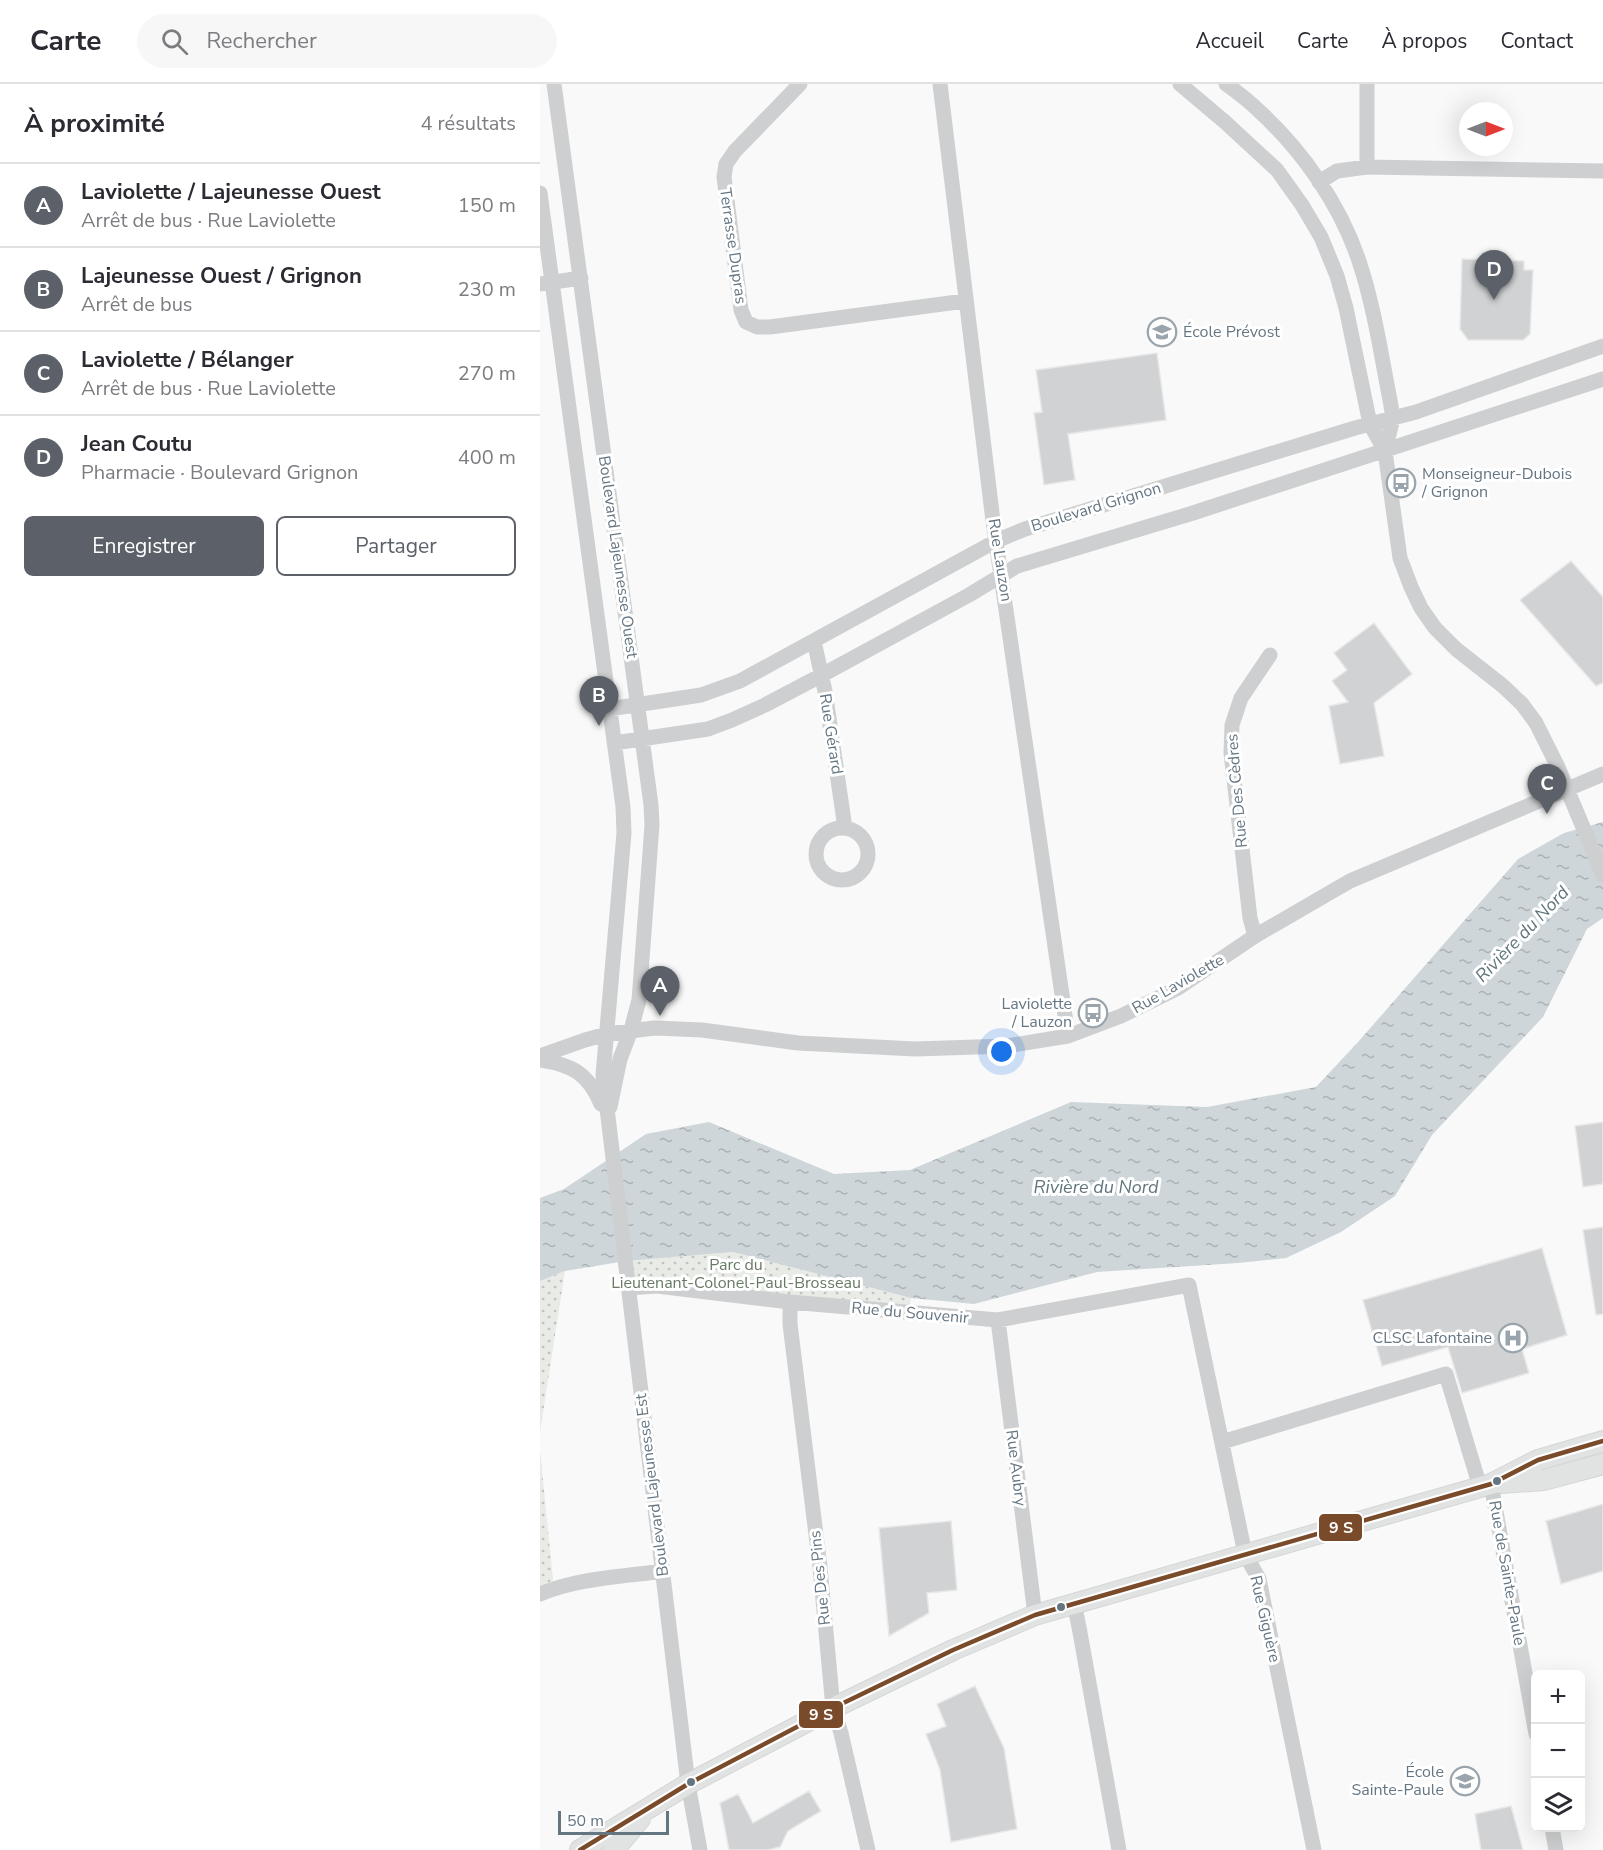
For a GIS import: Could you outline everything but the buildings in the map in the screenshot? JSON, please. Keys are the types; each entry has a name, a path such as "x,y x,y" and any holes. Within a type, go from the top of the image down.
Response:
{"main road":[{"path":"580,1850 688,1784 833,1708 953,1650 1035,1615 1486,1485 1538,1460 1603,1441"},
{"path":"1486,1485 1544,1480 1603,1464"},
{"path":"614,1850 651,1805"}],"street":[{"name":"Boulevard Lajeunesse Ouest","path":"554,84 643,739 652,825 639,1000 632,1030"},
{"name":"Terrasse Dupras","path":"801,84 726,164 724,177 741,310 746,322 757,327 770,327 965,301"},
{"name":"Rue Lauzon","path":"940,84 996,541 1068,1035"},
{"path":"1180,84 1277,170 1321,237 1343,297 1370,424 1385,451 1400,558 1411,587 1421,608 1435,628 1456,649 1503,686 1522,704 1536,723 1603,875"},
{"path":"1226,84 1257,108 1280,131 1319,182 1336,210 1359,261 1393,418 1385,451"},
{"path":"1367,84 1367,167"},
{"path":"1319,182 1337,171 1367,167 1603,171"},
{"name":"Boulevard Lajeunesse Ouest","path":"540,193 546,283 623,807 624,833 607,1034"},
{"path":"546,283 581,278"},
{"name":"Boulevard Grignon","path":"609,710 701,694 740,681 996,541 1025,529 1416,412 1603,346"},
{"name":"Boulevard Grignon","path":"614,744 708,729 732,720 822,675 969,595 1017,566 1182,516 1603,379"},
{"name":"Rue Gérard","path":"814,641 822,675 845,828"},
{"name":"Rue Des Cèdres","path":"1255,936 1250,918 1231,753 1232,725 1240,698 1270,655"},
{"name":"Rue Laviolette","path":"540,1058 607,1034 654,1028 702,1030 798,1043 915,1049 1007,1046 1068,1035 1121,1016 1178,988 1255,936 1350,881 1603,774"},
{"name":"Boulevard Lajeunesse Est","path":"607,1119 620,1059 632,1030"},
{"name":"Boulevard Lajeunesse Est","path":"607,1034 603,1075 609,1137 688,1784 700,1850"},
{"path":"540,1058 572,1068 588,1079 607,1119"},
{"name":"Rue du Souvenir","path":"628,1288 657,1286 790,1302 998,1320 1189,1285"},
{"name":"Rue Giguère","path":"1189,1285 1245,1554 1259,1579 1314,1850"},
{"name":"Rue Des Pins","path":"790,1302 790,1324 820,1567 833,1708 868,1850"},
{"name":"Rue Aubry","path":"998,1320 1035,1615"},
{"name":"Rue de Sainte-Paule","path":"1222,1443 1446,1374 1486,1485 1534,1724"},
{"path":"540,1594 559,1586 592,1579 663,1571"},
{"path":"1074,1603 1119,1850"},
{"path":"1553,1832 1556,1850"}],"green space":[{"name":"Parc du Lieutenant-Colonel-Paul-Brosseau","path":"733,1252 911,1298 910,1313 628,1288 626,1261"},
{"path":"565,1271 540,1432 540,1281"},
{"path":"540,1450 553,1580 540,1588"}],"water":[{"name":"Rivière du Nord","path":"1603,822 1603,918 1587,929 1543,1017 1432,1135 1395,1196 1341,1232 1286,1258 1097,1272 974,1304 911,1298 733,1252 626,1261 565,1271 540,1281 540,1198 564,1189 646,1134 709,1122 834,1174 910,1170 1071,1102 1207,1107 1316,1087 1518,859 1564,833"}],"transit line":[{"path":"580,1850 688,1784 833,1708 953,1650 1035,1615 1491,1484 1538,1460 1603,1441"}],"place":[{"name":"Jean Coutu","path":"1494,300"},
{"name":"École Prévost","path":"1162,332"},
{"name":"Monseigneur-Dubois / Grignon","path":"1401,483"},
{"name":"Lajeunesse Ouest / Grignon","path":"599,726"},
{"name":"Laviolette / Bélanger","path":"1547,814"},
{"name":"Laviolette / Lauzon","path":"1093,1013"},
{"name":"Laviolette / Lajeunesse Ouest","path":"660,1016"},
{"name":"CLSC Lafontaine","path":"1513,1338"},
{"name":"École Sainte-Paule","path":"1465,1781"}]}
